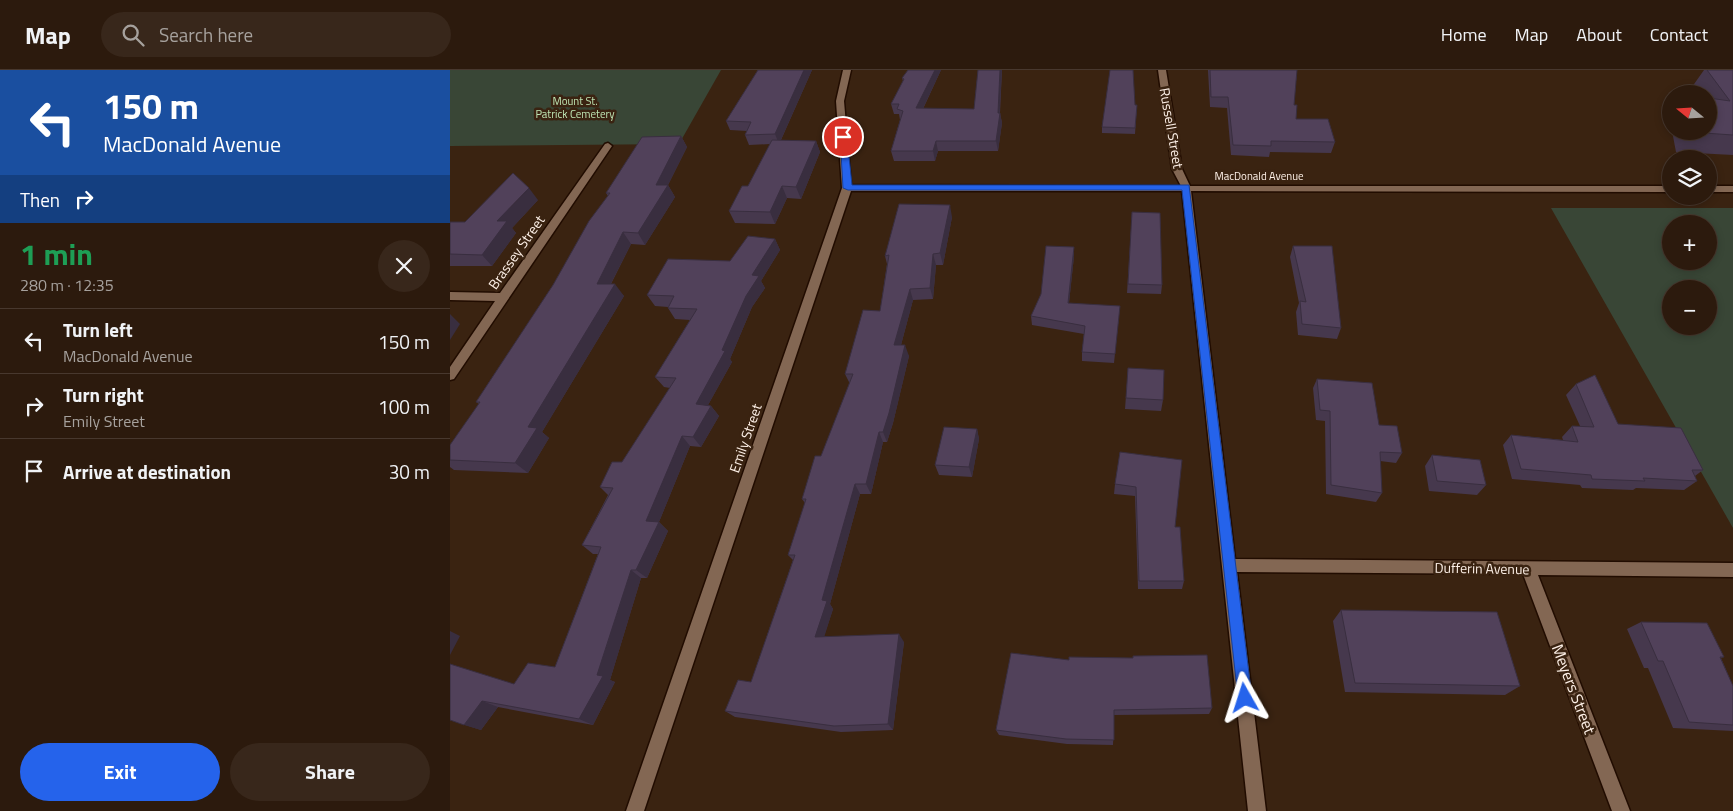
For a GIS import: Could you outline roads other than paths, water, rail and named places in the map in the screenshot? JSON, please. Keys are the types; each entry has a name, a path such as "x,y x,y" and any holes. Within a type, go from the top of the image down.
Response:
{"street":[{"name":"Emily Street","path":"635,811 848,188 840,101 847,70"},
{"name":"Russell Street","path":"1162,70 1177,169 1186,187 1257,811"},
{"name":"Brassey Street","path":"450,376 608,146"},
{"name":"MacDonald Avenue","path":"848,188 1662,189"},
{"path":"1717,189 1733,189"},
{"path":"450,296 503,297"},
{"name":"Dufferin Avenue","path":"1230,565 1733,570"},
{"name":"Meyers Street","path":"1528,568 1620,811"}],"park label":[{"name":"Mount St. Patrick Cemetery","path":"575,107"}]}
